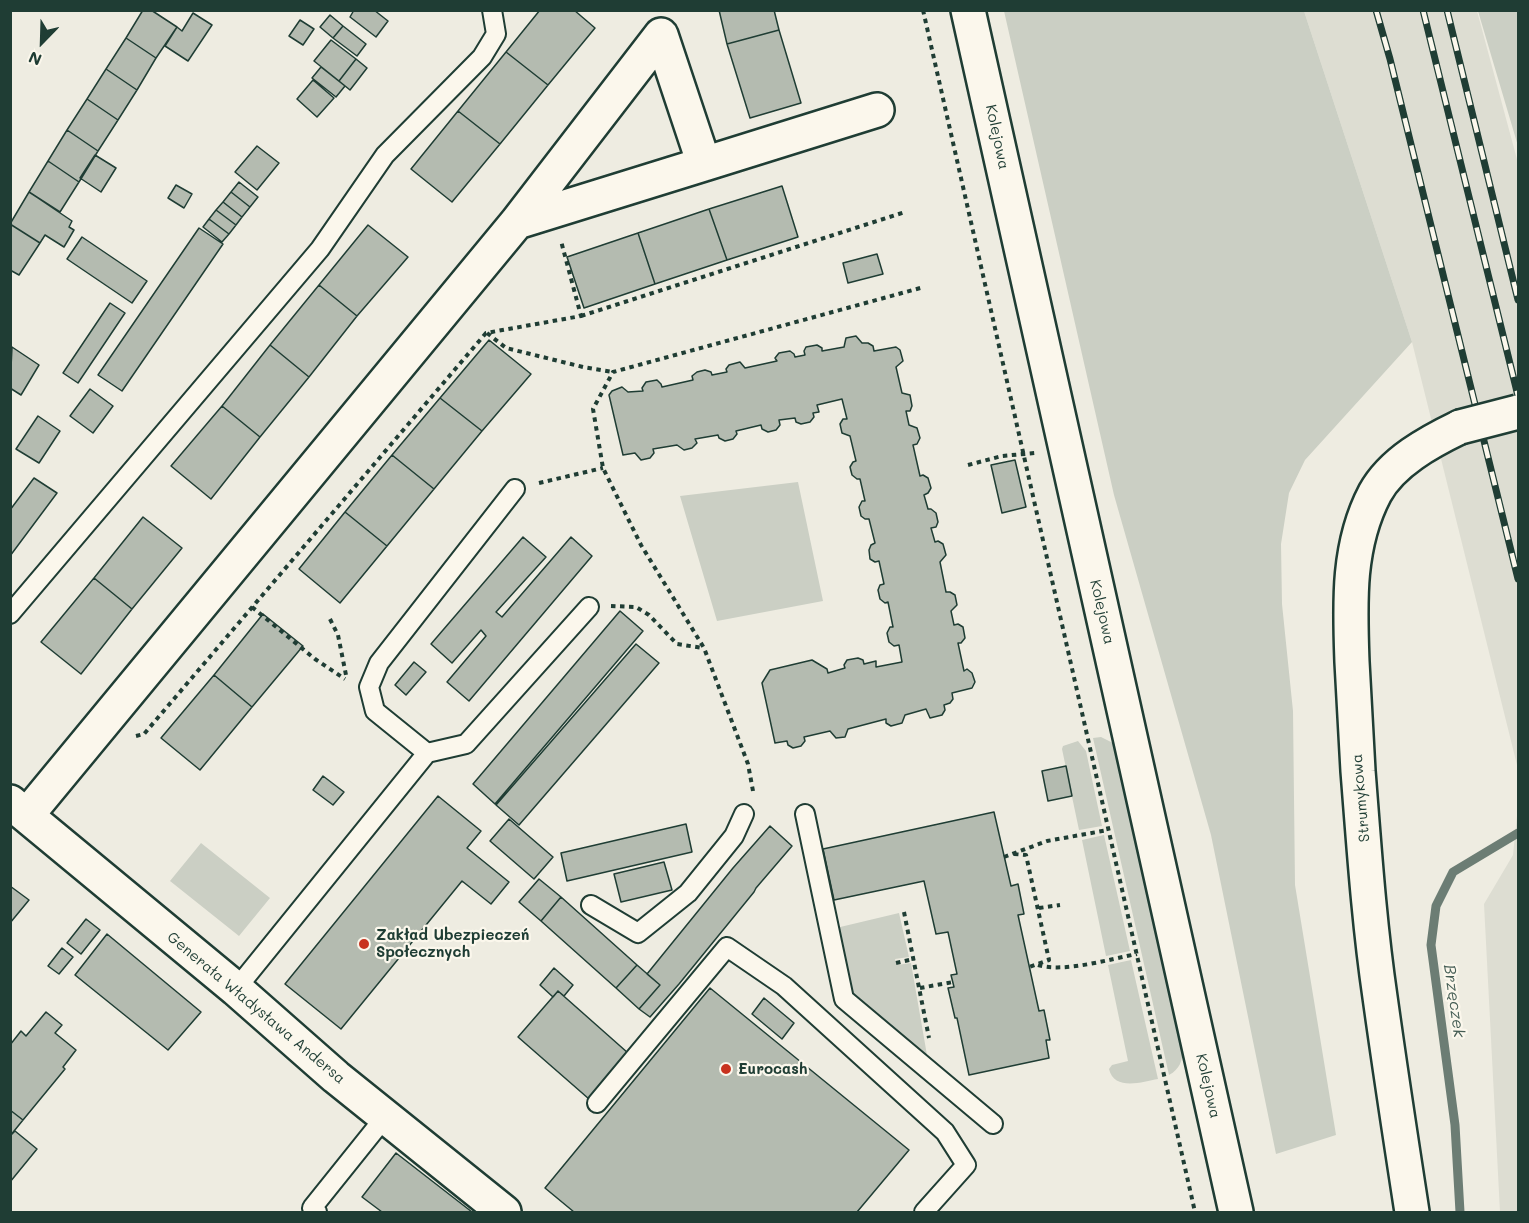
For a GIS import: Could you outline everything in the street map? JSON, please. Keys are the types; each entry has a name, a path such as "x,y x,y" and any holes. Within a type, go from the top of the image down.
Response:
{"street":[{"name":"Kolejowa","path":"968,10 1236,1212"},
{"path":"659,23 704,164"},
{"path":"19,809 518,222 659,23"},
{"path":"518,222 877,110"},
{"name":"Strumykowa","path":"1412,1212 1379,995 1371,919 1355,726 1350,598 1354,556 1360,532 1376,493 1386,478 1429,442 1460,427 1518,412"},
{"name":"Generała Władysława Andersa","path":"19,809 236,989 385,1117 504,1212"}],"lane":[{"path":"10,614 320,249 385,155 482,57 495,34 492,10"},
{"path":"427,753 375,711 369,687 380,663 515,489"},
{"path":"236,989 427,753 466,744 589,607"},
{"path":"591,905 638,933 688,893 734,836 744,814"},
{"path":"805,814 844,999 993,1124"},
{"path":"597,1103 727,947 783,986 945,1132 966,1165 924,1212"},
{"path":"317,1212 312,1208 385,1117"}],"path":[{"path":"923,10 1195,1212"},
{"path":"553,211 581,316"},
{"path":"135,737 144,734 486,333 581,316 905,212"},
{"path":"486,333 506,348 583,367 614,372 924,287"},
{"path":"614,372 593,409 603,468 641,544 704,648 748,764 753,793"},
{"path":"968,465 1002,456 1023,454"},
{"path":"515,489 603,468"},
{"path":"589,607 620,605 636,607 649,615 677,644 704,648"},
{"path":"252,607 315,659 348,681 338,635 330,619"},
{"path":"1004,857 1047,841 1108,830"},
{"path":"1014,854 1026,855 1049,960 1029,967"},
{"path":"1039,908 1060,905"},
{"path":"904,912 920,988 934,1075"},
{"path":"1038,965 1046,968 1074,966 1137,954"},
{"path":"896,963 914,959"},
{"path":"920,988 953,982"}],"shaded area":[{"path":"1004,11 1304,11 1412,342 1305,460 1289,493 1281,544 1282,604 1293,711 1295,885 1336,1135 1276,1154 1211,835 1114,495"},
{"path":"1304,11 1477,11 1518,163 1518,769 1412,342"},
{"path":"1478,11 1518,11 1518,146"},
{"path":"798,482 823,601 717,621 680,496"},
{"path":"1101,737 1113,743 1115,749 1183,1050 1180,1064 1169,1075 1093,738"},
{"path":"1078,741 1086,751 1102,826 1079,830 1062,749 1063,746"},
{"path":"1518,806 1518,1212 1500,1212 1484,904 1513,855"},
{"path":"1104,835 1130,951 1106,956 1082,840"},
{"path":"201,843 270,898 239,936 170,881"},
{"path":"899,913 909,957 895,959 897,965 911,963 928,1061 850,995 836,928"},
{"path":"1131,960 1158,1079 1122,1083 1112,1076 1109,1069 1112,1065 1128,1061 1108,965"}],"building":[{"path":"143,10 151,10 177,27 156,58 126,38"},
{"path":"354,10 374,10 388,21 376,37 350,17"},
{"path":"540,10 574,10 595,28 548,85 506,52"},
{"path":"719,10 774,10 779,30 727,44"},
{"path":"193,13 212,25 188,61 165,46 177,27 182,31"},
{"path":"330,15 343,26 333,38 320,27"},
{"path":"300,20 314,29 303,45 289,36"},
{"path":"343,26 366,44 357,56 333,38"},
{"path":"779,30 801,103 750,118 727,44"},
{"path":"126,38 156,58 137,90 106,69"},
{"path":"331,40 356,59 339,81 314,61"},
{"path":"506,52 548,85 500,144 458,111"},
{"path":"356,59 367,68 350,90 339,81"},
{"path":"321,67 345,86 336,97 312,78"},
{"path":"106,69 137,90 118,120 87,99"},
{"path":"313,80 334,98 317,117 297,99"},
{"path":"87,99 118,120 98,151 67,130"},
{"path":"458,111 500,144 452,202 411,169"},
{"path":"67,130 98,151 79,182 48,161"},
{"path":"257,146 279,163 257,190 235,172"},
{"path":"95,155 116,168 101,192 80,178"},
{"path":"48,161 79,182 60,212 29,192"},
{"path":"239,182 258,197 250,207 231,192"},
{"path":"176,185 192,194 184,208 168,198"},
{"path":"782,186 798,237 727,260 709,209"},
{"path":"29,192 72,221 69,227 74,230 64,247 45,235 40,243 10,224"},
{"path":"231,192 250,207 242,217 223,202"},
{"path":"223,202 242,217 236,225 216,210"},
{"path":"709,209 727,260 655,284 638,233"},
{"path":"216,210 236,225 229,234 209,219"},
{"path":"209,219 229,234 222,242 203,227"},
{"path":"10,224 40,243 19,275 10,270"},
{"path":"368,225 408,257 357,316 319,285"},
{"path":"199,228 223,244 122,391 98,375"},
{"path":"638,233 655,284 584,308 567,257"},
{"path":"82,237 147,281 132,303 67,259"},
{"path":"877,254 883,274 848,283 843,263"},
{"path":"319,285 357,316 309,377 270,345"},
{"path":"110,303 125,313 78,383 63,373"},
{"path":"856,336 862,343 873,346 874,351 896,347 900,350 903,361 896,367 902,393 910,395 912,406 910,411 906,411 909,425 917,428 920,438 917,444 913,445 920,476 928,478 931,488 924,495 928,509 936,513 938,522 936,527 931,528 935,542 943,544 946,555 940,562 946,592 955,595 957,605 951,611 954,625 958,624 963,627 965,638 958,643 964,671 967,669 972,673 975,682 972,688 952,693 953,699 944,705 945,710 942,715 930,718 926,709 905,715 902,723 891,726 886,723 886,719 848,729 845,737 836,738 830,731 804,737 805,741 801,746 793,748 788,745 787,741 775,743 762,683 770,670 812,660 827,669 828,673 845,668 847,660 858,658 863,660 864,664 876,661 876,667 902,662 899,645 894,646 889,642 887,633 890,627 893,627 888,602 885,603 880,599 878,590 880,585 884,584 879,561 875,562 870,559 869,550 875,543 869,519 861,516 859,507 862,501 865,501 860,479 852,475 850,467 856,461 850,436 842,433 840,424 843,419 847,419 842,399 817,405 819,412 813,413 814,417 810,422 801,424 796,422 795,418 779,420 780,425 776,430 768,432 762,429 761,425 736,431 737,434 733,439 725,441 718,435 695,439 697,443 692,448 684,450 677,445 653,449 654,453 650,458 641,460 635,453 623,455 609,395 612,391 622,387 628,392 643,391 642,388 646,382 657,380 662,387 693,380 692,376 705,370 711,372 712,375 727,372 729,365 740,362 745,368 777,361 775,358 779,353 790,351 795,357 805,355 806,347 817,345 822,348 822,351 844,347 846,338"},
{"path":"489,340 531,374 482,431 440,398"},
{"path":"270,345 309,377 260,437 222,406"},
{"path":"12,347 39,365 21,395 10,388"},
{"path":"90,389 113,406 93,433 70,416"},
{"path":"440,398 482,431 434,489 392,455"},
{"path":"222,406 260,437 211,499 171,466"},
{"path":"38,416 60,431 39,463 16,449"},
{"path":"392,455 434,489 387,546 345,512"},
{"path":"1015,460 1026,507 1002,513 991,465"},
{"path":"34,478 57,493 10,556 10,510"},
{"path":"345,512 387,546 340,603 299,569"},
{"path":"143,517 182,548 132,609 94,578"},
{"path":"523,537 546,557 496,612 502,617 571,537 592,556 469,701 447,682 486,636 481,630 452,663 431,644"},
{"path":"94,578 132,609 81,674 41,642"},
{"path":"620,611 643,631 495,804 473,784"},
{"path":"263,614 303,646 252,707 214,675"},
{"path":"636,644 659,663 519,825 496,805"},
{"path":"414,662 426,672 406,695 395,685"},
{"path":"214,675 252,707 200,770 161,738"},
{"path":"1066,766 1072,796 1048,801 1042,771"},
{"path":"323,776 344,792 333,805 313,790"},
{"name":"Zakład Ubezpieczeń Społecznych","path":"438,796 481,831 467,848 509,882 491,904 462,881 341,1029 285,984"},
{"path":"994,812 1011,886 1018,884 1024,914 1018,915 1039,1011 1044,1010 1050,1040 1046,1040 1049,1058 969,1075 948,988 954,987 951,975 957,974 948,932 936,934 924,881 834,900 823,849"},
{"path":"509,819 553,857 534,879 490,841"},
{"path":"686,824 692,852 567,881 561,853"},
{"path":"770,826 792,846 650,1017 639,1009 660,985 647,974"},
{"path":"664,862 672,890 621,902 614,874"},
{"path":"539,879 561,897 541,921 519,902"},
{"path":"10,886 29,900 10,923"},
{"path":"561,897 637,965 616,988 541,921"},
{"path":"86,919 100,930 81,954 67,943"},
{"path":"107,934 201,1012 168,1050 75,975"},
{"path":"62,948 73,957 59,974 48,966"},
{"path":"637,965 660,985 639,1009 616,988"},
{"path":"554,968 573,985 564,996 558,991 553,997 540,985"},
{"name":"Eurocash","path":"710,988 909,1150 857,1212 574,1212 545,1188"},
{"path":"558,991 628,1053 589,1099 518,1037"},
{"path":"764,998 794,1023 782,1039 752,1014"},
{"path":"46,1012 62,1025 55,1033 76,1050 63,1067 65,1069 23,1120 10,1110 10,1045 21,1031 26,1036"},
{"path":"10,1110 23,1120 10,1136"},
{"path":"15,1131 37,1149 10,1182 10,1136"},
{"path":"396,1153 472,1212 382,1212 362,1197"}],"waterway":[{"name":"Brzęczek","path":"1460,1212 1455,1125 1431,945 1436,906 1453,872 1518,833"}],"railway":[{"path":"1376,10 1518,579"},
{"path":"1423,10 1518,396"},
{"path":"1447,10 1518,300"}],"place":[{"name":"Zakład Ubezpieczeń Społecznych","path":"364,944"},
{"name":"Eurocash","path":"726,1069"}]}
